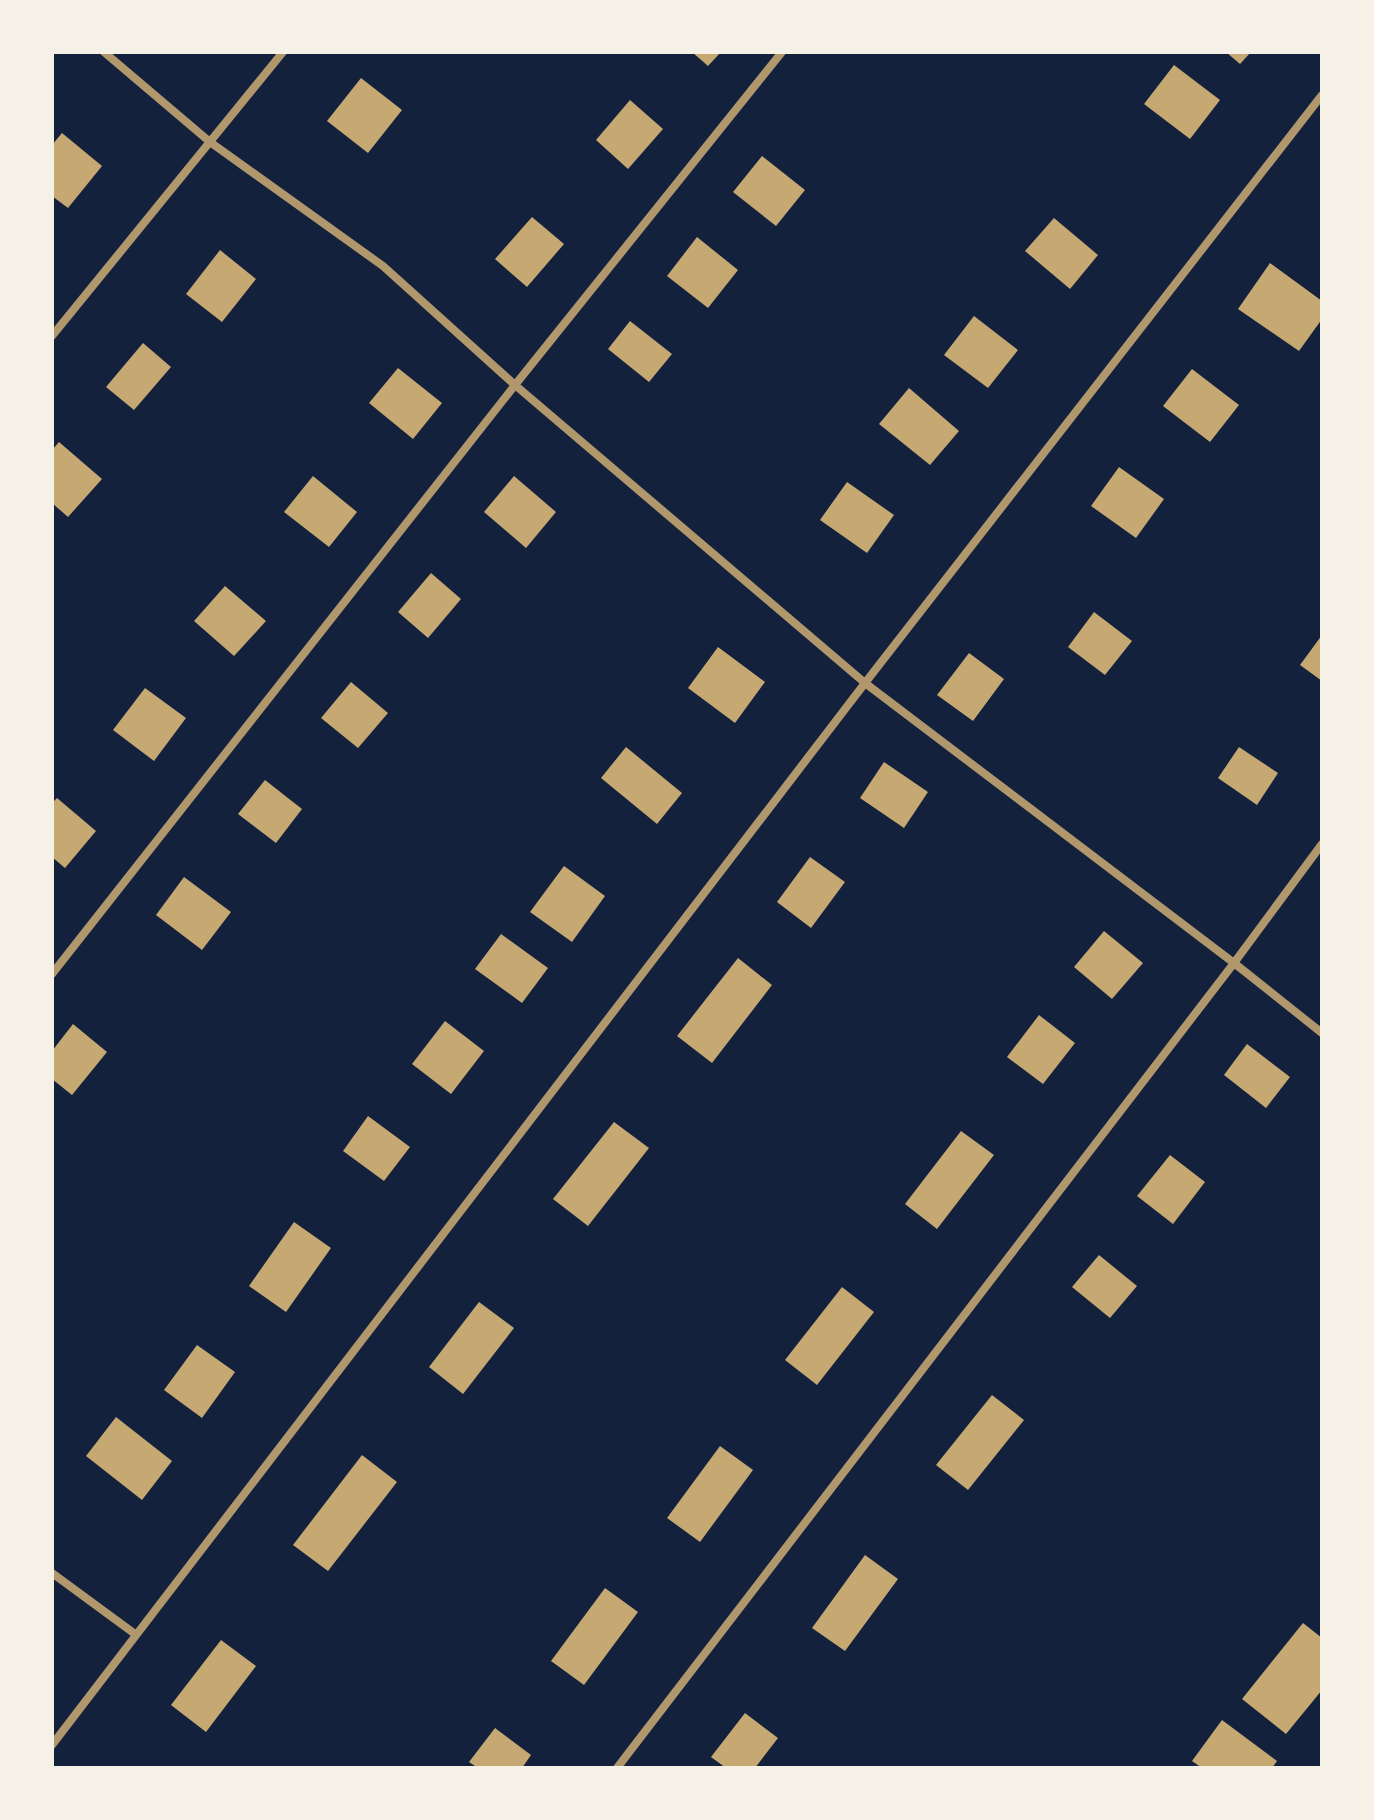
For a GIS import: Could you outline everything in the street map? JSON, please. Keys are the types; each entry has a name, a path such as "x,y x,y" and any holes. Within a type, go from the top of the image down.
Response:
{"street":[{"path":"104,52 210,142 383,266 515,385 865,683 1322,1033"},
{"path":"52,336 283,52"},
{"path":"52,974 515,385 782,52"},
{"path":"52,1745 865,683 1322,95"},
{"path":"617,1768 1322,844"},
{"path":"52,1573 135,1634"}],"building":[{"path":"692,52 721,52 708,66"},
{"path":"1226,52 1251,52 1240,64"},
{"path":"1174,65 1220,100 1190,139 1144,104"},
{"path":"361,78 402,110 368,153 327,121"},
{"path":"630,100 663,129 628,169 596,140"},
{"path":"62,133 102,166 68,208 52,196 52,145"},
{"path":"762,156 805,190 776,226 733,192"},
{"path":"532,217 564,244 527,287 495,259"},
{"path":"1054,218 1098,255 1070,289 1025,251"},
{"path":"697,237 738,270 708,308 667,276"},
{"path":"220,250 256,279 222,322 186,294"},
{"path":"1270,263 1322,301 1322,319 1299,351 1238,309"},
{"path":"974,316 1018,350 988,388 944,355"},
{"path":"630,321 672,354 649,382 608,349"},
{"path":"143,343 171,367 134,410 106,387"},
{"path":"398,368 442,403 413,439 369,403"},
{"path":"1192,369 1239,405 1210,442 1163,406"},
{"path":"909,388 959,431 930,465 879,424"},
{"path":"59,442 102,479 68,517 52,503 52,450"},
{"path":"1119,467 1164,499 1136,538 1091,506"},
{"path":"313,476 357,512 329,547 284,512"},
{"path":"514,476 556,512 526,548 484,512"},
{"path":"847,482 894,515 867,553 820,520"},
{"path":"431,573 461,599 428,638 398,612"},
{"path":"225,586 266,621 234,656 194,621"},
{"path":"1094,612 1132,641 1105,675 1068,647"},
{"path":"1322,635 1322,681 1300,665"},
{"path":"718,647 765,682 735,723 688,688"},
{"path":"969,653 1004,679 973,721 937,695"},
{"path":"351,682 388,713 358,748 321,718"},
{"path":"145,688 186,718 154,761 113,730"},
{"path":"626,747 682,793 657,824 601,778"},
{"path":"1239,747 1278,773 1257,805 1218,778"},
{"path":"884,762 928,792 904,828 860,798"},
{"path":"265,780 302,809 276,843 238,814"},
{"path":"57,798 96,831 65,868 52,857 52,803"},
{"path":"810,857 845,882 811,928 777,902"},
{"path":"564,866 605,896 572,942 530,912"},
{"path":"184,877 231,912 202,950 156,915"},
{"path":"1104,931 1143,963 1112,999 1074,967"},
{"path":"501,934 548,968 522,1003 475,969"},
{"path":"738,958 772,985 712,1063 677,1036"},
{"path":"1039,1015 1075,1043 1043,1084 1007,1057"},
{"path":"445,1021 484,1051 451,1094 412,1064"},
{"path":"73,1024 107,1052 72,1095 52,1079 52,1051"},
{"path":"1247,1044 1290,1077 1266,1108 1224,1075"},
{"path":"368,1116 410,1147 384,1181 343,1151"},
{"path":"614,1122 649,1148 588,1226 553,1199"},
{"path":"961,1131 994,1155 937,1229 905,1204"},
{"path":"1170,1155 1205,1182 1173,1224 1137,1196"},
{"path":"294,1222 331,1248 286,1312 249,1286"},
{"path":"1099,1255 1137,1286 1110,1318 1072,1287"},
{"path":"842,1287 874,1312 817,1385 785,1360"},
{"path":"479,1302 514,1328 463,1394 429,1367"},
{"path":"197,1345 235,1372 202,1418 164,1390"},
{"path":"992,1395 1024,1420 968,1490 936,1465"},
{"path":"116,1417 172,1461 142,1500 86,1456"},
{"path":"720,1446 753,1470 700,1542 667,1518"},
{"path":"362,1455 397,1482 328,1571 293,1545"},
{"path":"865,1555 898,1579 845,1651 812,1628"},
{"path":"605,1588 638,1612 584,1685 551,1661"},
{"path":"1303,1623 1322,1638 1322,1690 1286,1734 1242,1699"},
{"path":"221,1640 256,1666 206,1732 171,1705"},
{"path":"745,1713 778,1738 755,1768 726,1768 711,1757"},
{"path":"1222,1720 1277,1761 1272,1768 1202,1768 1192,1761"},
{"path":"495,1728 531,1755 522,1768 478,1768 469,1762"}]}
